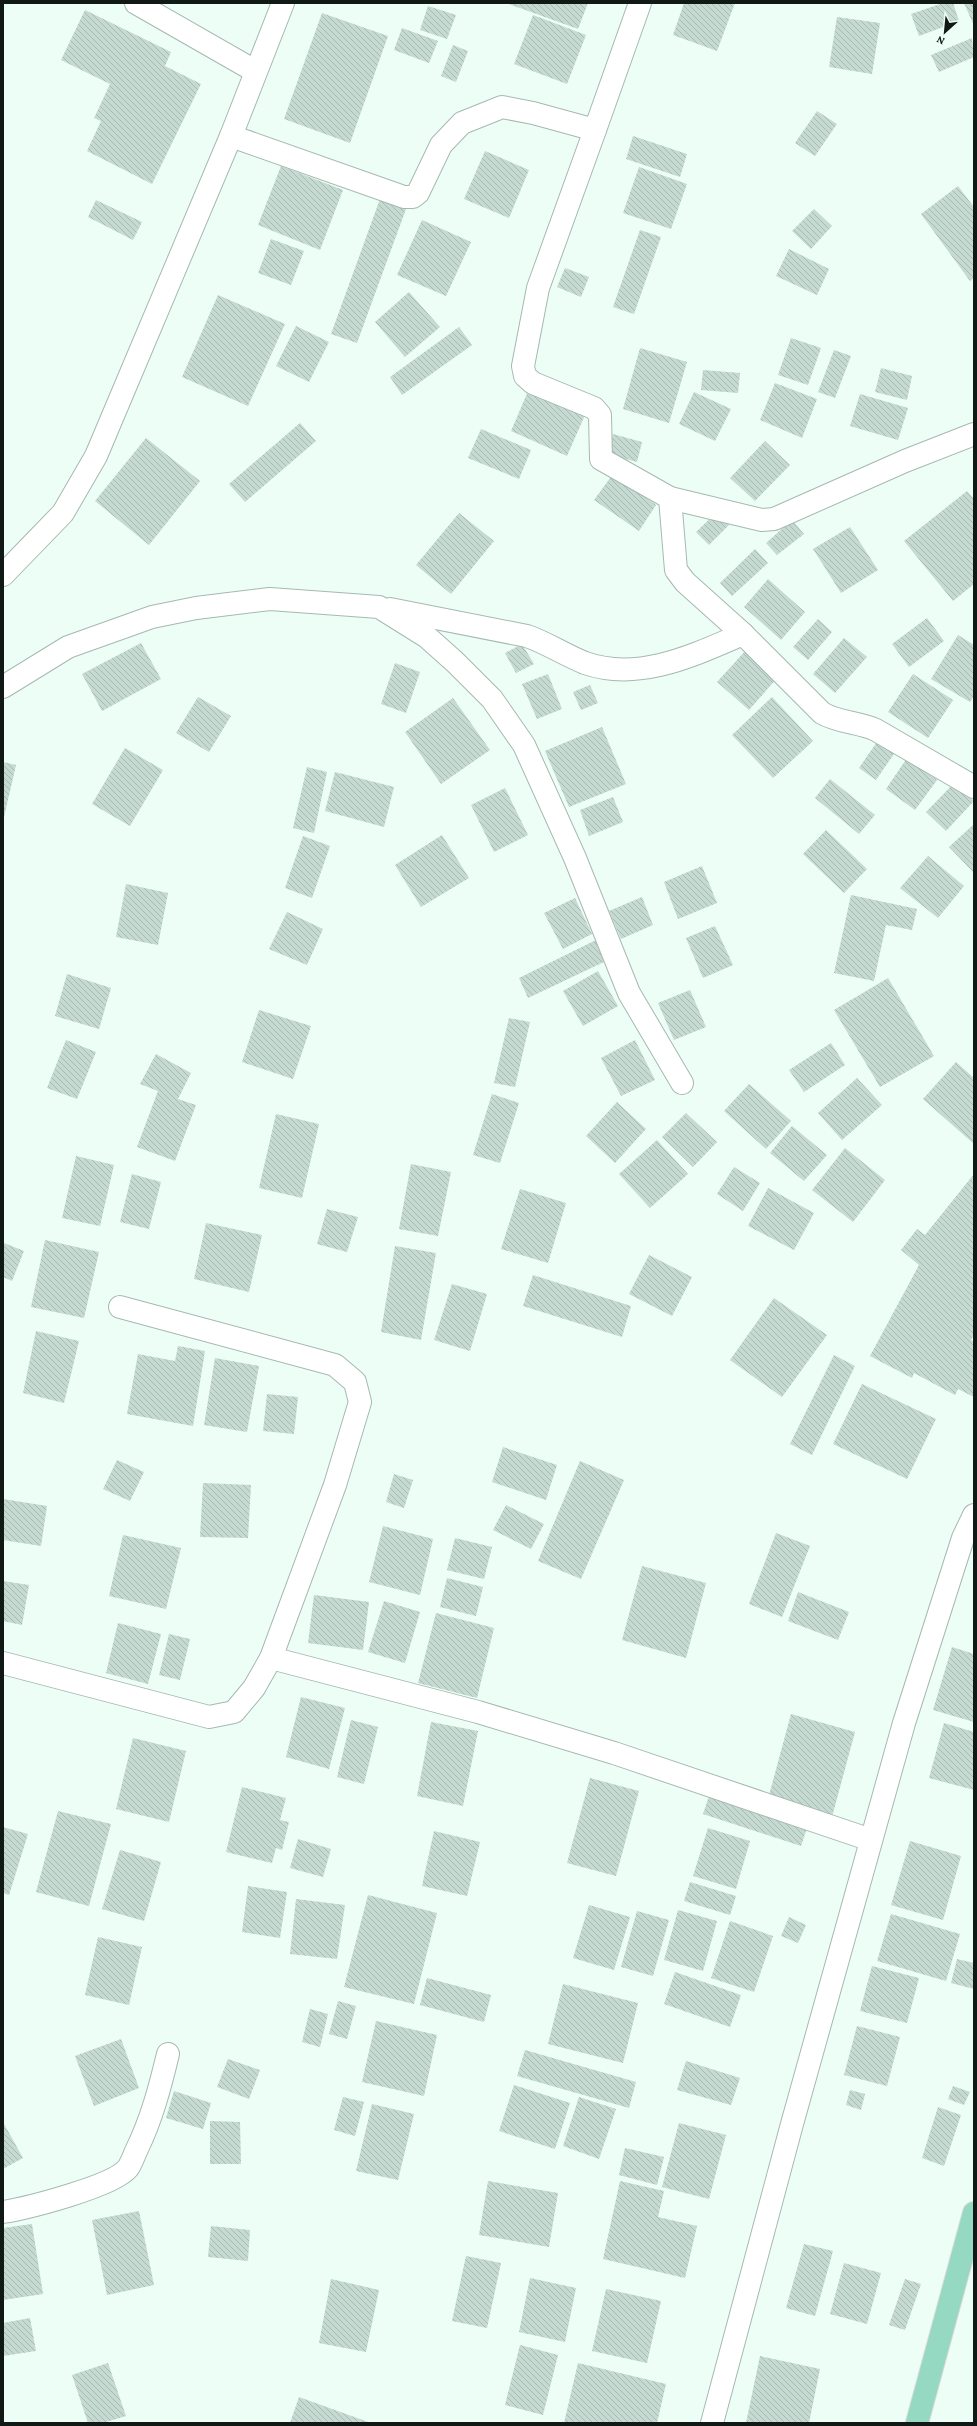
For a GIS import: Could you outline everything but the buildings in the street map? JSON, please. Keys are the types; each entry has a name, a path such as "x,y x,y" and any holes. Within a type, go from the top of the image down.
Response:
{"main road":[{"path":"917,2423 974,2213"}],"street":[{"path":"136,3 255,71"},
{"path":"3,575 63,513 96,456 231,136 255,71 283,3"},
{"path":"640,3 538,288 523,366 525,376 533,383 594,408 600,415 601,458 670,498 762,520 774,519 905,461 974,434"},
{"path":"231,136 404,197 413,197 418,193 441,145 462,124 502,107 533,113 594,130"},
{"path":"670,498 676,570 685,582 743,634 822,713 832,719 863,724 876,730 974,787"},
{"path":"3,687 68,647 152,616 196,608 270,599 379,607 527,636 548,644 585,662 609,669 645,668 673,663 743,634"},
{"path":"379,607 427,637 455,662 492,699 524,745 576,858 629,993 682,1083"},
{"path":"3,1663 209,1716 234,1712 254,1688 271,1658 336,1485 360,1402 355,1382 335,1365 120,1307"},
{"path":"712,2423 870,1840 904,1723 964,1538 974,1515"},
{"path":"271,1658 478,1712 870,1840"},
{"path":"3,2212 46,2202 115,2179 127,2168 147,2129 158,2100 168,2054"}]}
